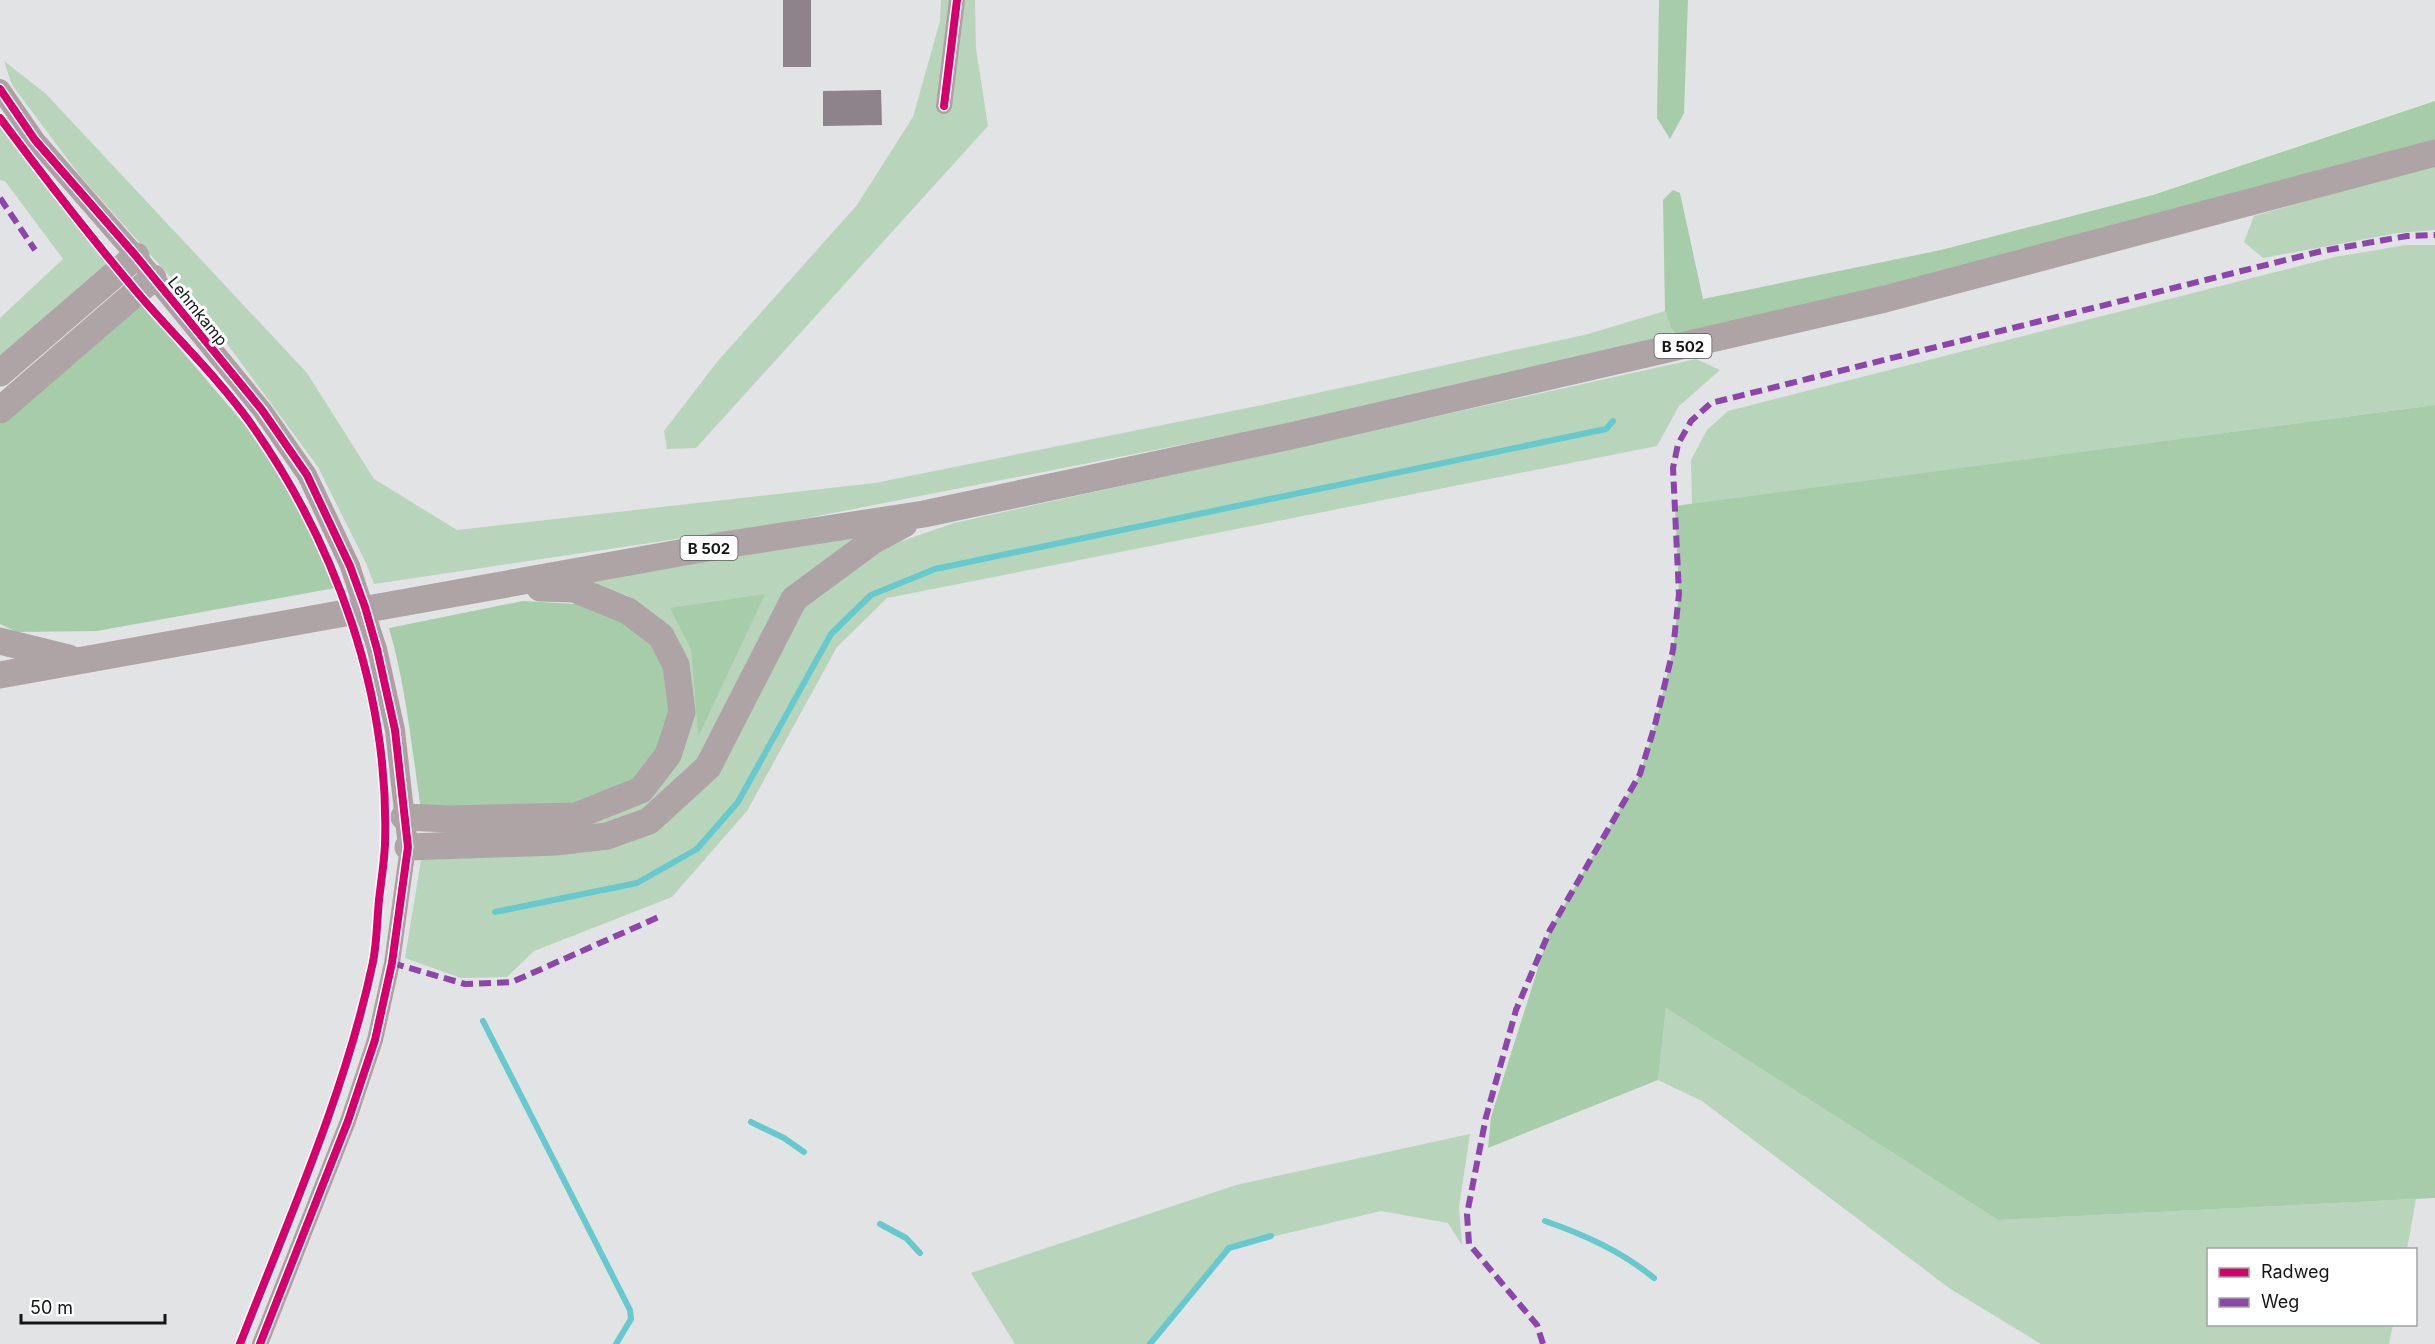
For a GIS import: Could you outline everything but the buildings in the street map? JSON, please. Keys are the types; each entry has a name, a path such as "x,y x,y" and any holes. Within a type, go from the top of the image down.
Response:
{"highway":[{"name":"B 502","path":"0,675 724,545 924,514 1306,432 1885,299 2435,153"},
{"path":"0,373 136,256"},
{"path":"0,410 153,278"},
{"path":"408,847 556,842 607,836 649,821 708,767 794,599 874,540 924,514"},
{"path":"404,817 449,819 576,816 641,790 668,755 682,712 676,665 661,636 628,611 574,589 494,586"},
{"path":"0,641 76,660"}],"street":[{"path":"944,106 957,0"},
{"name":"Lehmkamp","path":"0,89 35,140 136,256 262,410 307,475 350,566 378,649 394,730 404,817"},
{"path":"260,1344 348,1121 375,1041 392,963 408,847 404,817"}],"green space":[{"path":"941,0 975,0 976,49 988,126 696,448 667,449 664,431 717,362 857,205 913,117 940,21"},
{"path":"1659,0 1688,0 1684,113 1670,139 1657,118"},
{"path":"4,61 46,94 307,373 374,479 457,530 875,483 1267,404 1588,334 1665,311 1671,328 1679,338 1241,433 777,524 374,584 366,563 318,467 214,326 81,177 12,85"},
{"path":"2435,101 2435,142 2193,207 1679,338 1671,328 1665,311 1663,200 1673,190 1680,193 1703,299 1941,250 2153,195"},
{"path":"0,126 110,265 0,364 0,318 63,259 5,181 0,180"},
{"path":"2435,164 2435,230 2398,233 2263,258 2244,242 2254,216"},
{"path":"2406,245 2435,245 2435,405 1692,504 1691,460 1707,430 1728,411 2335,257"},
{"path":"139,301 245,425 289,489 335,588 97,631 17,632 0,624 0,424"},
{"path":"1696,359 1720,370 1679,406 1657,446 887,598 837,647 747,811 672,897 534,951 507,977 461,978 405,958 421,860 541,855 628,843 716,771 804,607 876,550 954,523"},
{"path":"2435,405 2435,1198 1998,1220 1666,1008 1658,1080 1488,1148 1491,1117 1550,930 1640,774 1655,725 1673,650 1679,594 1675,506"},
{"path":"876,528 836,552 693,770 647,813 604,832 436,840 436,832 651,613 626,595 582,580","holes":["764,594 698,735 691,649"]},
{"path":"765,594 698,737 691,649 670,608"},
{"path":"523,601 594,605 641,632 661,656 672,722 661,752 629,787 581,809 421,810 404,695 389,628"},
{"path":"1666,1008 1998,1220 2416,1199 2407,1248 2207,1248 2207,1326 2393,1326 2389,1344 2041,1344 1949,1288 1702,1101 1658,1080"},
{"path":"1470,1134 1459,1207 1462,1245 1448,1223 1381,1211 1229,1247 1152,1344 1015,1344 971,1273 1236,1185"}],"waterway":[{"path":"495,912 637,883 697,849 738,802 831,634 871,595 935,569 1606,429 1613,421"},
{"path":"483,1021 630,1310 631,1319 616,1344"},
{"path":"751,1122 784,1138 804,1152"},
{"path":"1545,1221 1602,1245 1629,1260 1654,1278"},
{"path":"880,1224 906,1238 920,1253"},
{"path":"1150,1344 1229,1248 1271,1236"}],"marked path":[{"path":"0,198 35,250"},
{"path":"1543,1344 1537,1325 1469,1244 1467,1214 1486,1117 1516,1010 1550,930 1640,774 1655,725 1673,650 1679,594 1673,468 1678,444 1691,421 1711,403 2322,251 2407,236 2435,235"},
{"path":"392,963 465,984 512,982 661,916"}],"cycle path":[{"path":"944,106 957,0"},
{"path":"0,89 35,140 136,256 262,410 307,475 350,566 365,607 395,730 408,847 392,963 375,1040 348,1121 260,1344"},
{"path":"0,118 118,270 236,404 280,468 308,517 332,569 352,622 367,677 378,732 384,788 385,845 373,962 332,1108 240,1344"}]}
